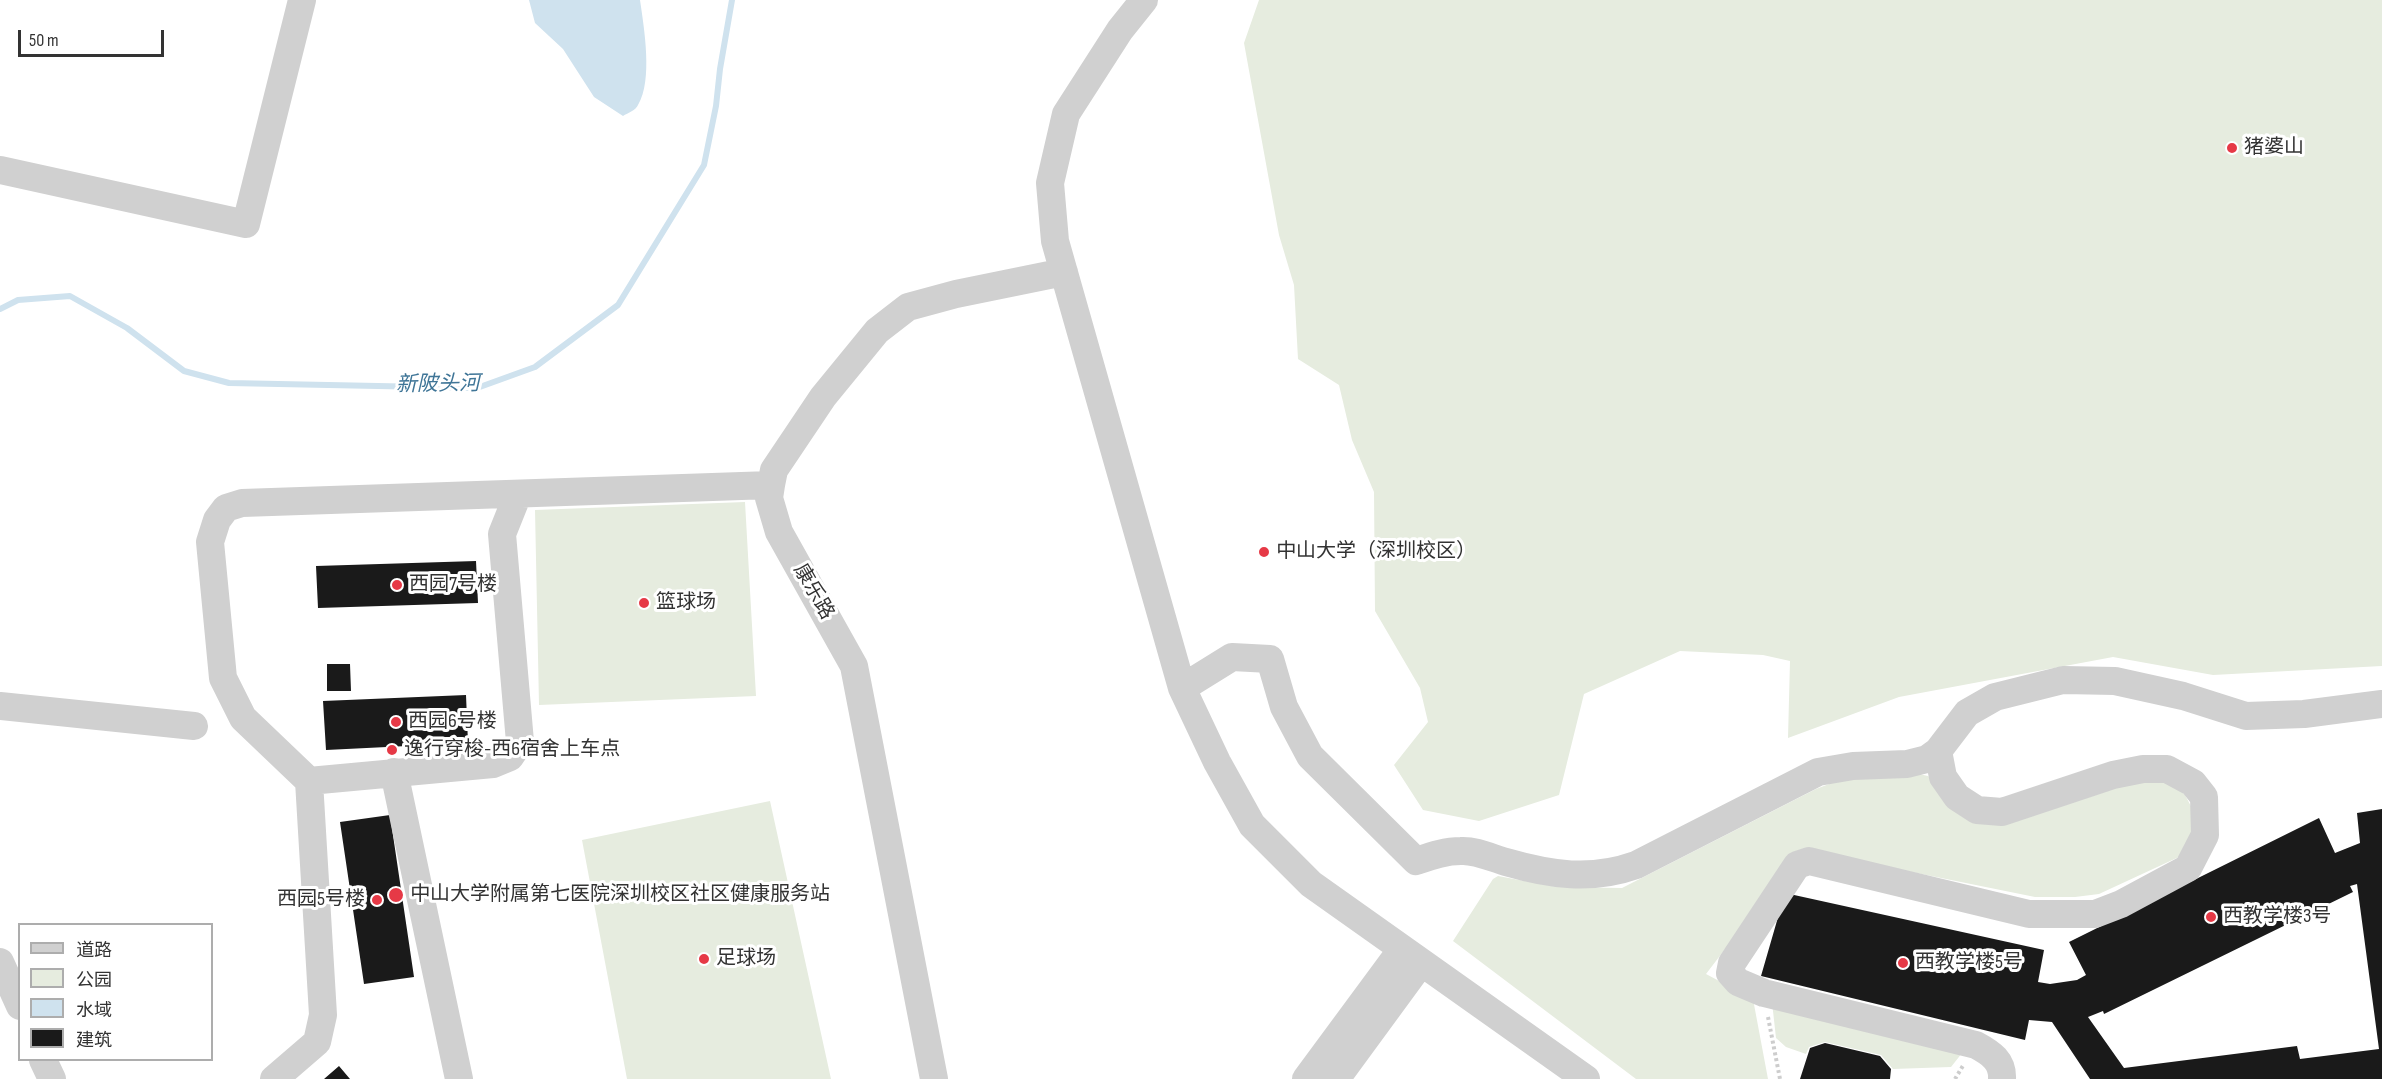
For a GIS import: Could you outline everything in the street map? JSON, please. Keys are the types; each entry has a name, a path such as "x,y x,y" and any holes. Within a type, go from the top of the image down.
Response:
{"street":[{"path":"0,170 246,225 302,0"},
{"path":"1144,0 1120,30 1066,114 1050,183 1055,241 1182,688 1217,762 1252,825 1311,884 1586,1079"},
{"name":"康乐路","path":"934,1079 854,666 779,532 769,498 771,485 774,470 823,398 877,331 908,307 956,294 1064,272"},
{"path":"274,1079 317,1042 323,1015 309,782 243,718 223,678 210,542 218,520 226,508 242,503 771,485"},
{"path":"309,782 493,764 510,757 520,741 502,534 518,494"},
{"path":"1182,688 1232,657 1270,659 1284,707 1310,756 1416,861 1439,853 1463,850 1517,865 1573,876 1613,874 1636,865 1818,772 1853,766 1907,764 1927,759 1938,751 1967,713 1995,697 2063,680 2115,681 2183,696 2246,716 2304,714 2382,704"},
{"path":"0,706 194,726"},
{"path":"1938,751 1943,777 1958,797 1977,810 2002,812 2113,775 2143,769 2167,769 2193,783 2204,797 2205,835 2188,868 2121,904 2096,914 2029,914 1809,861 1797,865 1732,963 1730,974 1738,982 1764,993 1976,1045 1994,1054 2002,1072 2002,1079"},
{"path":"394,772 459,1079"},
{"path":"1306,1079 1412,956"},
{"path":"1336,1079 1412,956"},
{"path":"0,962 18,1002"},
{"path":"44,1061 52,1079"}],"path":[{"path":"1764,993 1779,1079"}],"green space":[{"path":"1259,0 2382,0 2382,666 2213,675 2113,657 1899,697 1788,738 1790,661 1763,655 1680,651 1584,694 1559,795 1479,821 1423,810 1394,765 1428,722 1420,688 1375,611 1374,492 1352,440 1339,385 1298,359 1294,285 1279,235 1244,43"},
{"name":"篮球场","path":"745,502 756,696 539,705 535,510"},
{"path":"1910,772 1928,776 1935,781 1966,817 2143,780 2173,784 2185,795 2193,810 2194,830 2181,856 2099,894 2075,897 2035,897 1808,851 1797,855 1706,974 1753,999 1768,1079 1636,1079 1453,941 1493,879 1498,876 1557,887 1622,888 1816,789 1837,781"},
{"name":"足球场","path":"770,801 831,1079 627,1079 582,840"},
{"path":"1772,1002 1966,1048 1951,1067 1893,1069 1881,1055 1825,1042 1809,1047 1806,1054 1786,1047 1776,1038"}],"water":[{"path":"529,0 640,0 646,68 643,94 636,108 623,116 594,97 563,49 535,23"}],"building":[{"name":"西园7号楼","path":"476,561 478,603 318,608 316,566"},
{"path":"327,664 350,664 351,691 327,691"},
{"name":"西园6号楼","path":"466,695 468,743 326,750 323,701"},
{"path":"2382,809 2382,1079 2090,1079 2052,1022 2029,1020 2025,1040 1761,976 1785,893 2044,950 2038,982 2050,984 2077,980 2086,975 2069,942 2319,818 2335,853 2360,843 2357,813","holes":["2357,884 2379,1049 2300,1059 2297,1046 2124,1068 2088,1017 2103,1011 2104,1014 2353,892 2350,886"]},
{"name":"西园5号楼","path":"390,815 414,977 364,984 340,822"},
{"path":"1825,1043 1880,1056 1891,1069 1890,1079 1800,1079 1810,1048"},
{"path":"339,1066 350,1079 324,1079"}],"waterway":[{"name":"新陂头河","path":"0,309 18,300 70,296 127,328 184,371 229,383 477,388 535,367 618,305 704,165 716,106 732,0"}],"place":[{"name":"猪婆山","path":"2232,148"},
{"name":"中山大学（深圳校区）","path":"1264,552"},
{"name":"西园7号楼","path":"397,585"},
{"name":"篮球场","path":"644,603"},
{"name":"西园6号楼","path":"396,722"},
{"name":"逸行穿梭-西6宿舍上车点","path":"392,750"},
{"name":"中山大学附属第七医院深圳校区社区健康服务站","path":"396,895"},
{"name":"西园5号楼","path":"377,900"},
{"name":"西教学楼3号","path":"2211,917"},
{"name":"足球场","path":"704,959"},
{"name":"西教学楼5号","path":"1903,963"}]}
